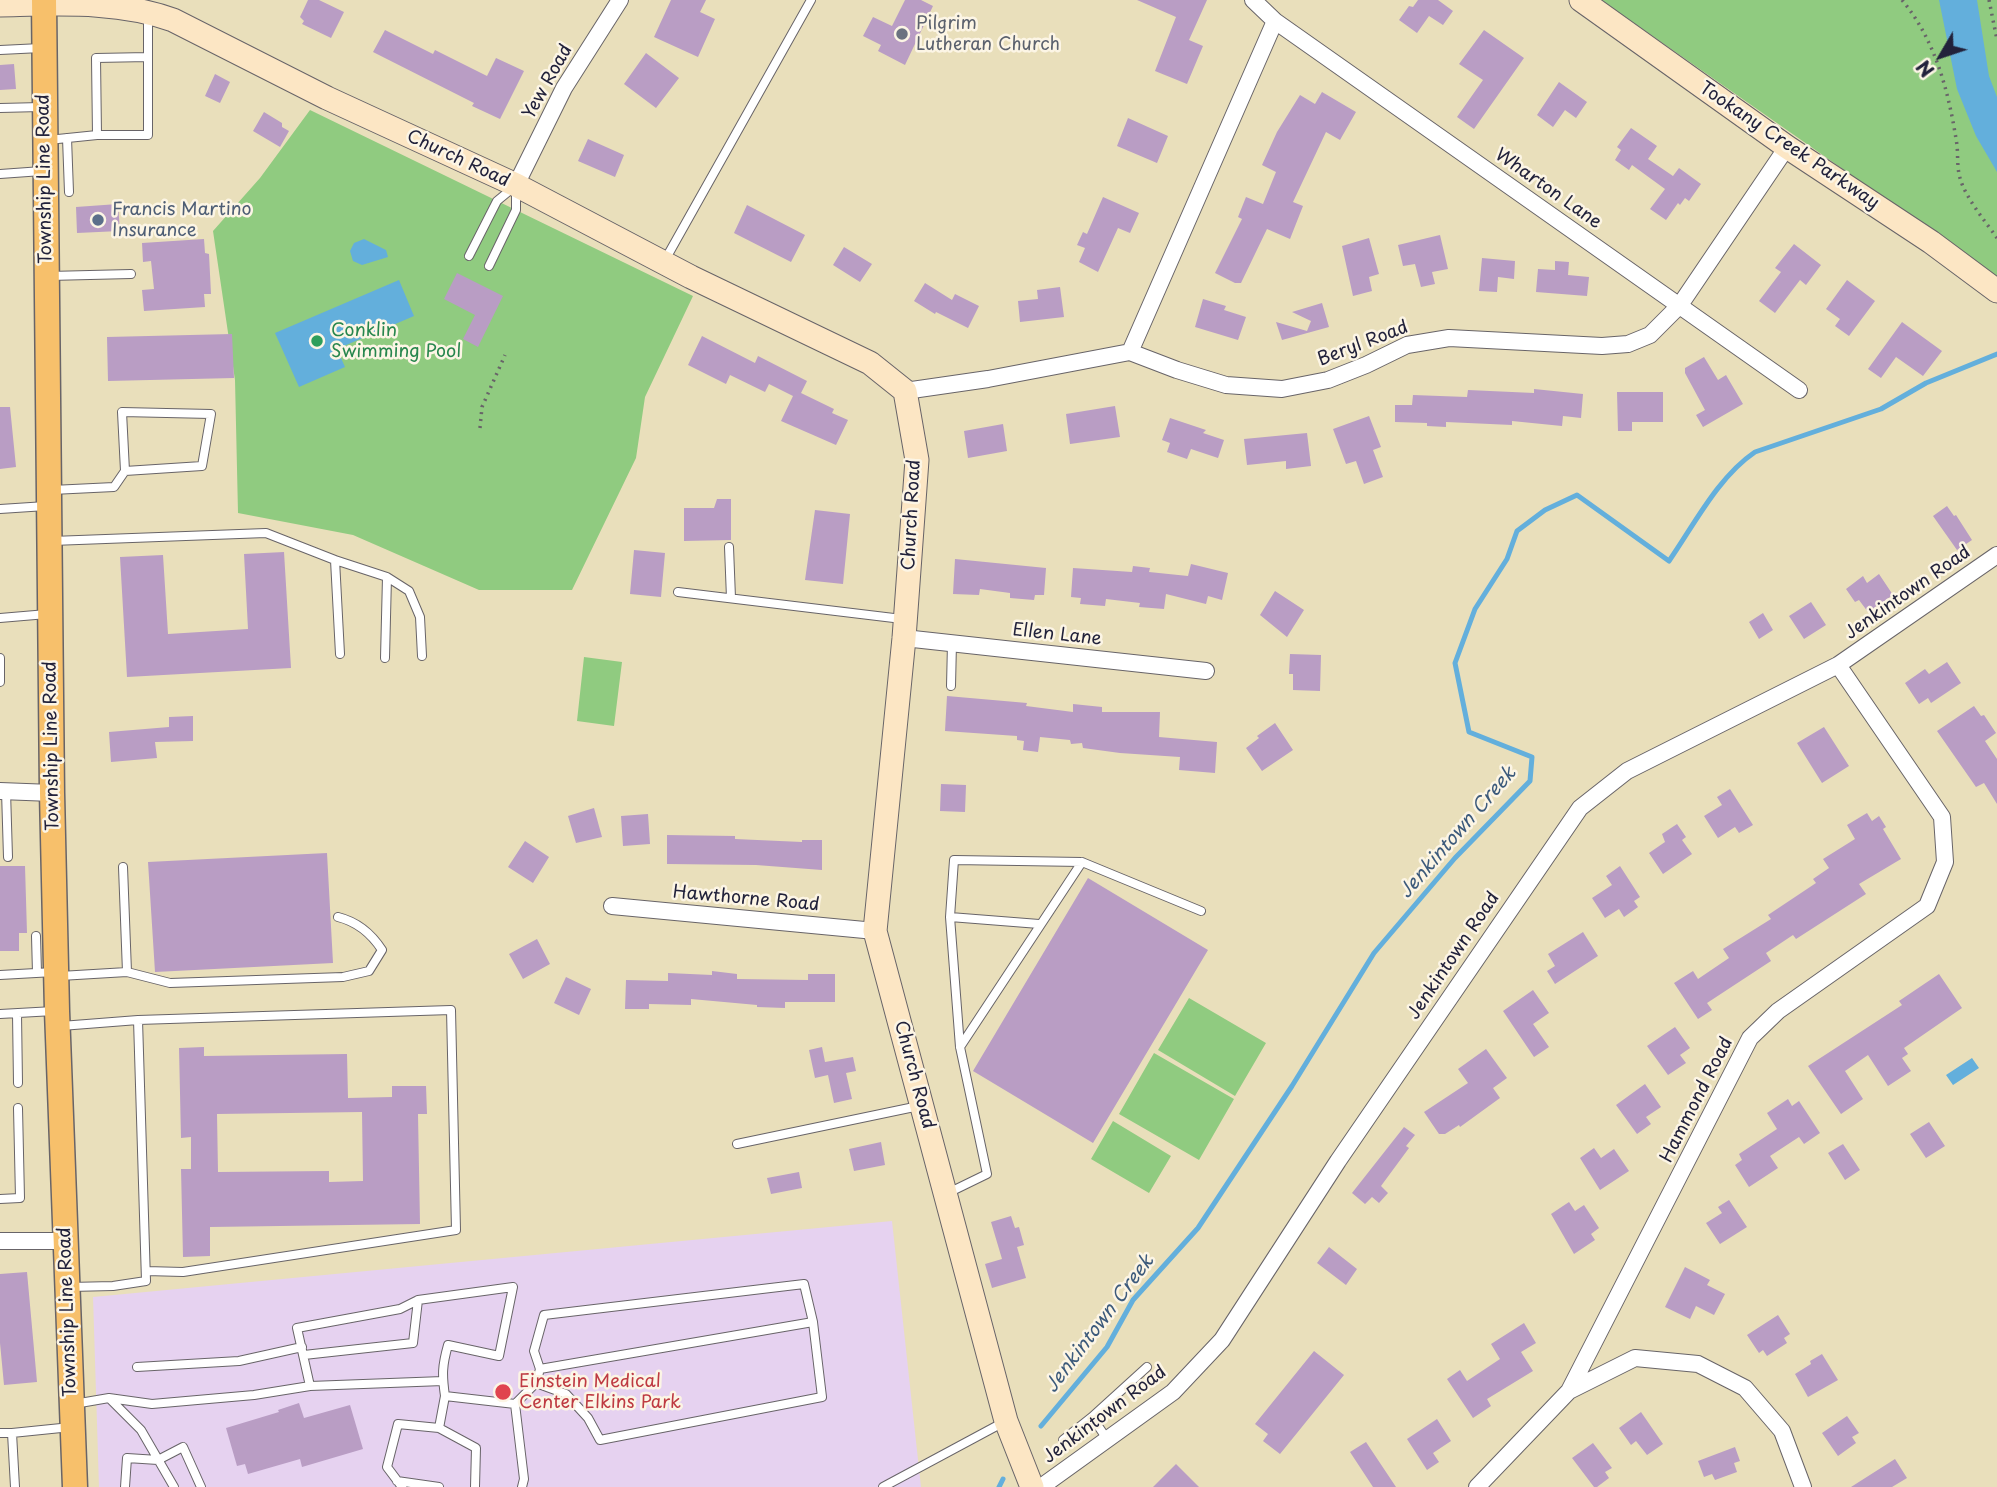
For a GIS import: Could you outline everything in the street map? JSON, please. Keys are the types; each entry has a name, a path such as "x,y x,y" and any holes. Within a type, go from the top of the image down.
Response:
{"main road":[{"name":"Township Line Road","path":"44,2 44,107 56,139 45,171 52,793 50,974 57,1018 75,1487"}],"street":[{"name":"Yew Road","path":"516,186 564,88 620,0"},
{"name":"Wharton Lane","path":"1253,0 1275,21 1799,390"},
{"name":"Tookany Creek Parkway","path":"1581,0 1787,147 1931,242 1997,291"},
{"name":"Church Road","path":"0,5 44,2 143,5 327,98 516,186 664,263 870,363 905,391 917,460 905,629 876,931 1006,1422 1032,1487"},
{"path":"905,391 988,379 1130,352 1275,21"},
{"name":"Beryl Road","path":"1130,352 1226,385 1282,389 1328,380 1407,345 1449,338 1602,346 1628,344 1650,335 1680,305 1787,147"},
{"name":"Jenkintown Road","path":"1041,1487 1172,1392 1222,1339 1338,1161 1580,808 1627,771 1838,665 1997,555"},
{"name":"Ellen Lane","path":"905,629 952,643 1206,671"},
{"name":"Hammond Road","path":"1477,1487 1569,1391 1750,1038 1778,1011 1927,906 1945,862 1942,817 1838,665"},
{"path":"3,792 52,793"},
{"name":"Hawthorne Road","path":"612,906 876,931"},
{"path":"0,1241 65,1241"},
{"path":"1569,1391 1635,1358 1698,1364 1745,1388 1782,1431 1803,1487"}],"lane":[{"path":"664,263 811,0"},
{"path":"69,192 56,139 97,135 148,135 148,57 143,5"},
{"path":"0,50 44,48"},
{"path":"97,135 96,58 148,57"},
{"path":"0,108 44,107"},
{"path":"0,174 45,171"},
{"path":"469,256 498,201 516,186"},
{"path":"489,266 516,210 516,186"},
{"path":"46,276 131,274"},
{"path":"0,509 114,487 125,471 122,412 211,414 202,466 125,471"},
{"path":"49,541 266,533 335,561 387,577 409,592 420,617 422,656"},
{"path":"729,547 731,598"},
{"path":"335,561 340,654"},
{"path":"385,657 387,577"},
{"path":"678,592 731,598 905,629"},
{"path":"0,618 50,614"},
{"path":"951,686 952,643"},
{"path":"0,658 0,682"},
{"path":"3,792 8,857"},
{"path":"945,1194 986,1174 960,1047 950,917 954,860 1082,862 1201,911"},
{"path":"960,1047 1082,862"},
{"path":"123,867 127,972"},
{"path":"0,975 127,972 170,983 343,977 369,971 382,950 373,936 352,921 338,917"},
{"path":"950,917 1040,925"},
{"path":"36,936 50,974"},
{"path":"0,1014 138,1020 452,1010 456,1230 183,1272 146,1271"},
{"path":"17,1014 18,1083"},
{"path":"67,1287 113,1286 146,1280 138,1020"},
{"path":"737,1144 922,1106"},
{"path":"0,1199 20,1198 18,1108"},
{"path":"515,1404 536,1383 540,1369 534,1351 544,1315 804,1284 813,1322 822,1397 600,1440 588,1418 566,1394 536,1383"},
{"path":"310,1386 297,1328 400,1309 418,1300 513,1287 499,1356 448,1345 441,1369 445,1396 439,1428"},
{"path":"137,1367 239,1362 303,1351 413,1343 418,1300"},
{"path":"540,1369 813,1322"},
{"path":"1063,1440 1147,1367"},
{"path":"0,1433 12,1433 72,1416 109,1398 152,1404 254,1395 310,1386 443,1381"},
{"path":"445,1396 515,1404"},
{"path":"109,1398 141,1430 174,1487"},
{"path":"515,1404 524,1479 522,1487"},
{"path":"1092,1417 1107,1439"},
{"path":"883,1487 1006,1422"},
{"path":"439,1487 400,1484 387,1466 398,1424 439,1428 476,1448 475,1487"},
{"path":"12,1433 15,1487"},
{"path":"125,1487 127,1458 158,1460 183,1447 201,1487"}],"path":[{"path":"1902,0 1933,47 1947,93 1960,178 1980,215 1997,238"},
{"path":"1989,0 1997,40"},
{"path":"480,428 482,407 505,355"}],"shaded area":[{"name":"Einstein Medical Center Elkins Park","path":"892,1221 921,1487 99,1487 93,1297"}],"green space":[{"path":"1601,0 1997,0 1997,277"},
{"path":"310,110 693,296 645,397 636,458 572,590 479,590 353,535 238,513 235,380 213,231 260,178"},
{"path":"584,657 622,662 614,726 577,721"},
{"path":"1189,998 1266,1043 1235,1096 1158,1050"},
{"path":"1154,1053 1234,1099 1199,1160 1119,1114"},
{"path":"1113,1121 1171,1156 1149,1193 1091,1159"}],"water":[{"path":"1939,0 1977,0 1989,76 1997,97 1997,172 1976,136 1957,89"},
{"path":"364,239 386,250 388,257 362,265 353,261 350,251 354,243"},
{"name":"Conklin Swimming Pool","path":"399,280 414,316 337,349 345,367 299,387 275,333"},
{"path":"1972,1058 1979,1068 1953,1085 1946,1075"}],"building":[{"path":"308,0 319,0 344,12 331,38 302,24 304,21 300,17"},
{"path":"671,0 706,0 700,12 715,19 698,57 654,37"},
{"path":"905,0 921,0 933,6 905,65 878,51 881,45 863,36 873,17 892,26"},
{"path":"1137,0 1207,0 1189,40 1203,46 1187,84 1155,71 1176,17"},
{"path":"1418,0 1438,0 1453,11 1443,25 1429,16 1417,33 1399,20 1409,6 1413,7"},
{"path":"385,30 433,54 435,50 487,76 496,58 524,71 500,119 373,52"},
{"path":"1484,30 1524,58 1474,129 1457,117 1483,80 1459,64"},
{"path":"646,53 679,78 656,108 624,84"},
{"path":"14,64 16,89 0,90 0,65"},
{"path":"215,74 230,82 220,103 205,96"},
{"path":"1559,82 1587,102 1576,118 1565,110 1553,127 1537,115"},
{"path":"1322,92 1356,112 1340,140 1326,132 1293,202 1303,206 1290,239 1267,229 1241,283 1235,283 1215,273 1242,219 1238,217 1246,197 1263,204 1276,172 1262,165 1277,132 1300,95 1315,104"},
{"path":"264,112 282,123 282,127 289,131 280,147 253,131"},
{"path":"1128,118 1168,136 1157,163 1117,146"},
{"path":"1631,128 1657,146 1648,159 1673,176 1679,168 1701,184 1689,201 1685,198 1680,205 1678,203 1666,220 1650,209 1665,189 1632,165 1629,170 1615,160 1621,150 1617,147"},
{"path":"588,139 624,155 615,177 578,161"},
{"path":"1103,197 1139,213 1130,233 1118,228 1098,272 1079,262 1085,248 1077,245 1083,232 1087,234"},
{"path":"118,204 120,231 77,233 76,207"},
{"path":"747,205 805,235 791,262 734,233"},
{"path":"1440,235 1448,269 1432,272 1435,284 1421,287 1415,264 1403,266 1398,245"},
{"path":"1369,238 1379,274 1369,277 1372,291 1353,296 1342,246"},
{"path":"204,239 205,253 209,254 211,294 204,294 205,307 144,311 142,290 154,289 151,261 143,262 142,243"},
{"path":"1794,244 1821,265 1806,285 1800,280 1775,313 1759,301 1781,272 1775,268"},
{"path":"844,247 872,264 860,282 833,265"},
{"path":"1482,258 1515,261 1514,279 1498,277 1497,292 1479,291"},
{"path":"1555,261 1569,262 1568,275 1589,277 1587,296 1536,292 1538,269 1555,270"},
{"path":"457,273 503,296 478,347 463,339 475,315 444,299"},
{"path":"1847,280 1875,301 1849,336 1835,326 1840,319 1826,309"},
{"path":"925,283 952,300 955,294 979,306 968,328 936,312 935,314 914,301"},
{"path":"1060,287 1064,317 1020,322 1018,301 1038,299 1037,290"},
{"path":"1203,299 1226,306 1224,310 1246,317 1238,340 1195,327"},
{"path":"1322,303 1329,327 1282,340 1276,322 1307,331 1311,321 1292,312"},
{"path":"1902,322 1942,351 1923,376 1896,357 1881,378 1868,369"},
{"path":"232,334 234,378 108,381 107,337"},
{"path":"702,336 755,363 758,356 807,381 801,393 834,409 832,413 848,420 836,445 781,421 793,396 769,384 765,392 730,375 726,384 688,365"},
{"path":"1704,357 1718,380 1726,375 1743,404 1703,427 1696,415 1705,410 1685,373 1685,368"},
{"path":"1534,389 1583,394 1581,418 1563,416 1562,426 1512,421 1512,425 1446,422 1446,427 1427,426 1427,423 1395,422 1395,405 1412,405 1413,395 1467,397 1468,390 1534,393"},
{"path":"1617,392 1663,392 1663,422 1632,422 1632,431 1618,431"},
{"path":"1115,406 1120,437 1070,444 1066,414"},
{"path":"0,407 10,407 16,467 0,469"},
{"path":"1369,416 1381,447 1373,450 1383,477 1364,484 1356,461 1346,464 1333,429"},
{"path":"1170,418 1206,430 1203,433 1224,440 1218,458 1191,449 1187,459 1167,452 1170,443 1162,440"},
{"path":"1003,424 1007,451 968,458 964,431"},
{"path":"1307,433 1311,466 1286,469 1286,461 1247,465 1244,439"},
{"path":"717,499 731,499 731,540 684,541 684,508 714,508"},
{"path":"1947,506 1972,540 1957,550 1933,516"},
{"path":"815,510 850,514 843,584 805,580"},
{"path":"634,550 665,553 661,597 630,594"},
{"path":"284,552 291,668 127,677 120,557 163,555 168,634 248,629 244,554"},
{"path":"955,559 1046,568 1044,595 1035,595 1034,600 1010,598 1010,593 980,589 979,595 953,594"},
{"path":"1191,564 1228,573 1222,600 1208,596 1206,604 1166,594 1164,609 1139,607 1140,603 1106,599 1105,606 1080,604 1081,598 1071,597 1073,568 1132,572 1133,566 1150,568 1149,572 1188,576"},
{"path":"1879,574 1893,595 1868,612 1859,600 1855,602 1846,589 1863,576 1867,583"},
{"path":"1275,591 1304,610 1287,637 1260,615"},
{"path":"1811,602 1826,625 1804,639 1789,616"},
{"path":"1763,613 1773,630 1759,639 1749,622"},
{"path":"1290,654 1321,655 1320,691 1293,690 1293,674 1289,674"},
{"path":"1947,662 1961,683 1931,703 1928,698 1919,704 1905,683 1925,669 1929,674"},
{"path":"947,696 1027,703 1026,706 1073,712 1073,704 1102,707 1102,712 1160,712 1159,737 1217,742 1215,773 1179,770 1180,757 1083,748 1082,743 1071,744 1070,740 1040,737 1038,752 1023,750 1024,741 1017,740 1017,736 945,731"},
{"path":"1974,706 1996,733 1985,741 1997,759 1997,804 1984,783 1976,787 1937,731"},
{"path":"193,716 193,741 155,742 157,758 111,762 109,732 169,727 169,717"},
{"path":"1275,723 1293,750 1262,771 1246,748"},
{"path":"1824,727 1849,766 1822,783 1797,743"},
{"path":"941,784 966,785 965,812 940,811"},
{"path":"1730,789 1753,825 1739,833 1735,827 1718,838 1704,816 1722,805 1717,797"},
{"path":"594,808 602,837 576,843 568,816"},
{"path":"1867,813 1872,821 1879,816 1886,827 1883,829 1901,859 1859,884 1866,894 1796,939 1793,935 1766,953 1771,961 1707,1003 1712,1010 1698,1019 1674,983 1693,971 1698,979 1729,958 1723,949 1771,919 1768,915 1816,883 1813,879 1829,868 1823,859 1855,839 1847,825"},
{"path":"648,814 650,844 623,846 621,816"},
{"path":"1677,824 1686,837 1682,840 1692,854 1663,874 1649,853 1665,842 1662,834"},
{"path":"667,835 735,836 735,839 802,842 822,840 822,870 756,865 667,864"},
{"path":"525,841 549,857 533,883 508,867"},
{"path":"327,853 333,963 155,972 148,862"},
{"path":"0,866 25,866 27,933 19,933 19,951 0,951"},
{"path":"1620,866 1640,897 1634,901 1638,907 1624,917 1619,909 1605,918 1592,898 1612,885 1606,876"},
{"path":"1088,878 1208,950 1093,1143 973,1071"},
{"path":"1583,932 1598,956 1555,984 1547,971 1555,966 1548,954"},
{"path":"537,939 550,964 523,979 509,954"},
{"path":"712,971 737,974 737,979 808,980 808,974 835,974 835,1002 785,1002 785,1008 691,999 691,1005 649,1004 649,1009 625,1009 626,980 668,981 668,973 712,975"},
{"path":"1939,974 1962,1008 1904,1048 1908,1054 1902,1058 1911,1071 1888,1086 1868,1055 1845,1071 1863,1099 1841,1114 1808,1066 1902,1005 1899,1001"},
{"path":"566,977 591,989 579,1015 554,1003"},
{"path":"1533,990 1549,1013 1533,1024 1549,1047 1534,1057 1503,1011"},
{"path":"1675,1027 1690,1048 1680,1055 1686,1063 1668,1075 1647,1046"},
{"path":"204,1047 204,1056 347,1054 348,1098 392,1097 392,1086 426,1086 427,1114 418,1114 420,1224 210,1227 210,1256 183,1257 181,1169 191,1169 191,1137 181,1138 179,1048","holes":["362,1112 363,1181 329,1182 329,1171 218,1172 217,1114"]},
{"path":"822,1047 825,1062 853,1057 856,1071 846,1073 852,1099 834,1103 828,1075 815,1078 809,1050"},
{"path":"1486,1049 1507,1078 1493,1088 1500,1098 1460,1127 1459,1125 1445,1134 1439,1134 1424,1112 1468,1083 1458,1069"},
{"path":"1645,1084 1661,1107 1646,1117 1651,1124 1637,1134 1616,1105"},
{"path":"1788,1099 1792,1106 1799,1101 1820,1133 1804,1144 1799,1137 1770,1156 1778,1168 1749,1187 1735,1165 1742,1160 1739,1154 1777,1129 1767,1113"},
{"path":"1929,1122 1945,1146 1926,1158 1910,1134"},
{"path":"1404,1127 1415,1135 1406,1146 1409,1148 1381,1186 1388,1193 1379,1203 1372,1197 1365,1204 1352,1193"},
{"path":"881,1142 885,1165 854,1171 849,1149"},
{"path":"1843,1144 1860,1170 1845,1180 1828,1153"},
{"path":"1594,1148 1601,1158 1614,1149 1629,1171 1600,1190 1580,1158"},
{"path":"799,1172 802,1188 771,1194 767,1178"},
{"path":"1729,1200 1747,1227 1720,1244 1706,1223 1722,1213 1718,1207"},
{"path":"1569,1202 1575,1211 1584,1205 1599,1228 1591,1234 1595,1240 1574,1254 1551,1214"},
{"path":"1011,1216 1015,1228 1019,1227 1024,1245 1017,1247 1026,1278 992,1288 985,1264 1002,1259 991,1222"},
{"path":"1329,1247 1357,1269 1346,1285 1317,1263"},
{"path":"1685,1267 1710,1280 1707,1285 1725,1294 1714,1315 1696,1306 1690,1319 1665,1307"},
{"path":"27,1272 37,1382 4,1385 0,1343 0,1274"},
{"path":"1778,1315 1790,1334 1784,1338 1787,1343 1767,1356 1763,1350 1759,1353 1747,1335"},
{"path":"1524,1323 1536,1343 1521,1352 1533,1371 1487,1399 1491,1406 1473,1418 1447,1379 1460,1370 1467,1381 1500,1359 1491,1344"},
{"path":"1314,1351 1344,1375 1280,1454 1263,1441 1268,1434 1255,1424"},
{"path":"1822,1354 1838,1380 1808,1397 1795,1374"},
{"path":"299,1403 304,1418 350,1405 363,1449 302,1467 300,1459 248,1474 245,1464 237,1466 226,1428"},
{"path":"1641,1412 1663,1444 1647,1455 1636,1441 1631,1445 1619,1428"},
{"path":"1847,1416 1859,1433 1852,1437 1856,1443 1838,1456 1822,1433"},
{"path":"1437,1419 1451,1441 1433,1453 1439,1462 1427,1470 1407,1439"},
{"path":"1366,1442 1396,1487 1373,1487 1350,1452"},
{"path":"1593,1443 1612,1468 1605,1472 1609,1478 1597,1487 1594,1487 1572,1458"},
{"path":"1735,1447 1740,1461 1734,1463 1737,1472 1715,1480 1712,1474 1704,1477 1698,1461"},
{"path":"1895,1459 1907,1478 1892,1487 1851,1487"},
{"path":"1176,1464 1199,1487 1153,1487"}],"waterway":[{"name":"Jenkintown Creek","path":"1041,1426 1107,1347 1133,1300 1198,1228 1292,1086 1374,953 1455,858 1530,781 1532,757 1469,732 1455,663 1475,609 1507,559 1517,531 1545,510 1577,495 1669,561 1718,488 1755,452 1881,409 1926,383 1997,354"},
{"name":"Jenkintown Creek","path":"999,1487 1003,1479"}],"place":[{"name":"Pilgrim Lutheran Church","path":"902,34"},
{"name":"Francis Martino Insurance","path":"98,220"},
{"name":"Conklin Swimming Pool","path":"317,341"},
{"name":"Einstein Medical Center Elkins Park","path":"503,1392"}]}
